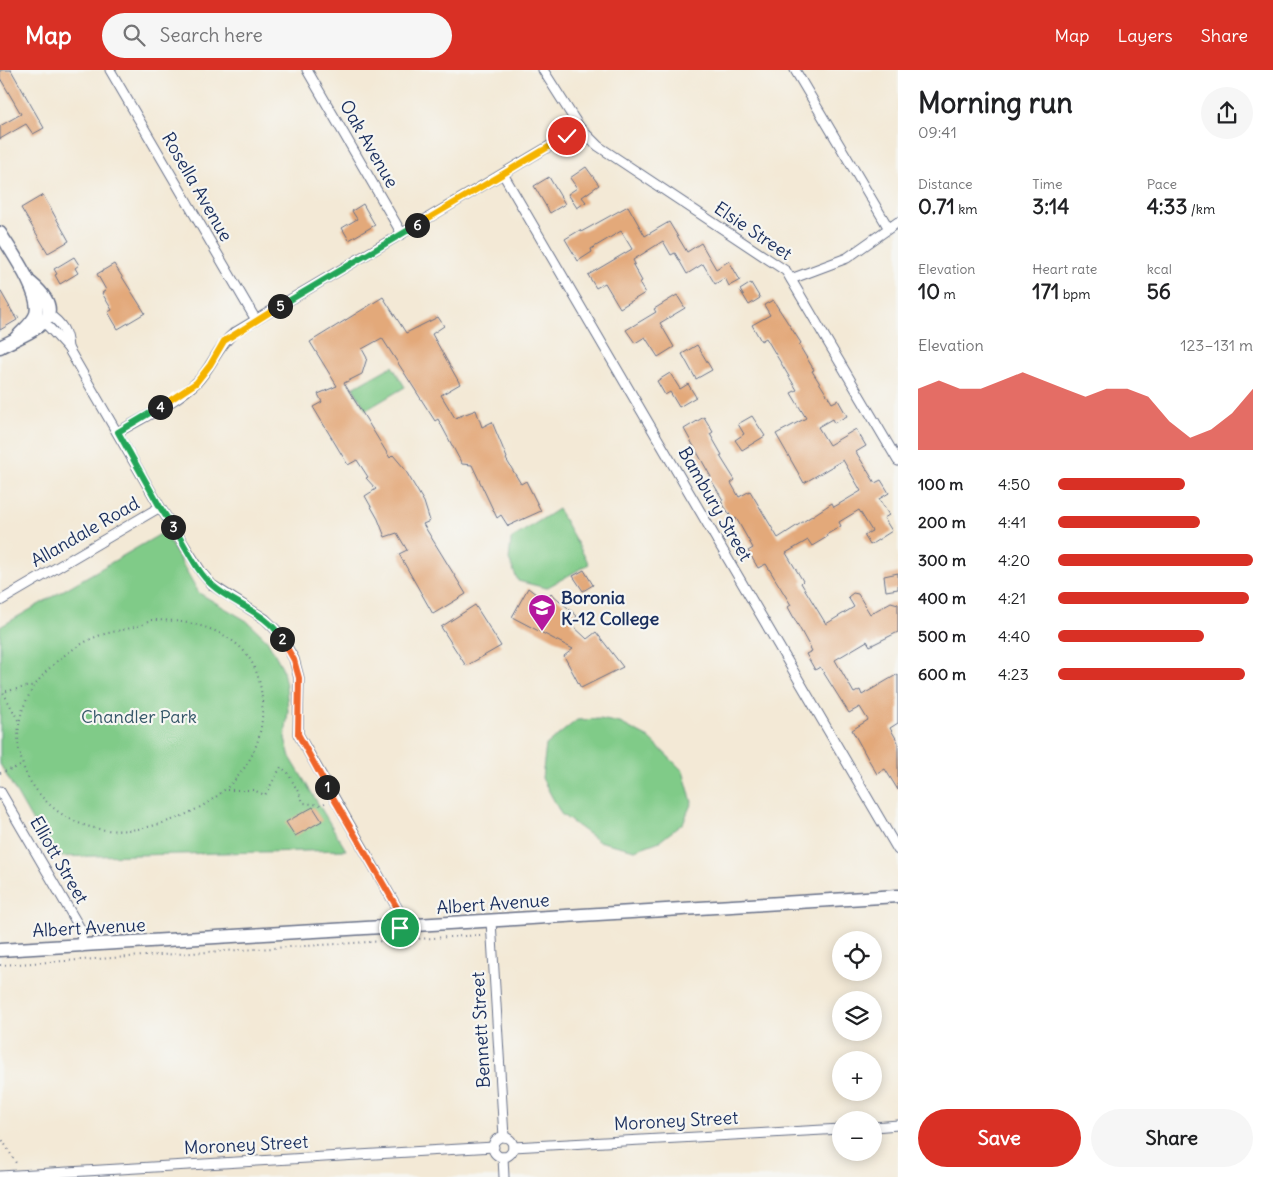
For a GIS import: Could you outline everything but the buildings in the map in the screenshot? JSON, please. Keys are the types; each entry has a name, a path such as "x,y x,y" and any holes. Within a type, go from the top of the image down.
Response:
{"main road":[{"path":"0,233 28,280 43,316 16,338 0,347"},
{"name":"Albert Avenue","path":"0,950 82,947 400,928 898,896"}],"street":[{"name":"Rosella Avenue","path":"110,70 256,320"},
{"name":"Oak Avenue","path":"307,70 402,234"},
{"name":"Elsie Street","path":"544,70 580,128 611,155 786,272 898,461"},
{"path":"796,70 888,227"},
{"path":"118,432 196,383 210,365 224,341 256,320 580,128"},
{"name":"Bambury Street","path":"503,174 898,850"},
{"path":"791,278 861,251 888,227 898,222"},
{"path":"43,316 62,326 67,334 68,348 160,507 202,573 212,585 265,619 278,633 294,660 299,678 298,734 399,911 400,928"},
{"name":"Allandale Road","path":"0,601 160,507"},
{"name":"Elliott Street","path":"0,791 81,930 82,947"},
{"name":"Bennett Street","path":"492,921 504,1137"},
{"path":"882,1127 898,1126"},
{"name":"Moroney Street","path":"513,1147 832,1129"},
{"path":"504,1137 510,1140 513,1147 510,1154 503,1157 497,1154 494,1148 496,1140 504,1137"},
{"name":"Moroney Street","path":"0,1176 494,1148"},
{"path":"503,1157 504,1177"}],"path":[{"path":"9,307 16,318 23,314"},
{"path":"151,620 182,620 190,625 213,630 241,648 250,659 258,674 262,693 262,724 254,752 241,774 227,790 199,807 136,831 103,830 78,824 56,811 34,788 23,765 18,742 18,720 28,692 68,653 94,638 120,628 145,624 151,620"},
{"path":"18,720 3,692 35,685"},
{"path":"0,773 23,765"},
{"path":"227,790 253,790 265,795 281,766 288,773 304,803 321,805 334,799"},
{"path":"0,964 481,935"},
{"path":"0,1136 16,1163"}],"green space":[{"path":"392,366 405,387 366,410 353,388"},
{"path":"558,509 589,564 546,588 518,581 509,560 511,539"},
{"name":"Chandler Park","path":"164,532 199,593 247,621 267,640 282,667 286,685 288,711 285,738 290,757 346,850 53,857 0,764 0,627"},
{"path":"600,719 620,723 649,738 683,771 692,802 683,823 660,841 635,850 598,841 561,814 542,778 546,745 577,720"}],"place":[{"name":"Boronia K-12 College","path":"542,632"}],"route":[{"path":"400,928 399,911 298,734 299,678 294,660 278,633 265,619 212,585 202,573 160,507 118,432 196,383 210,365 224,341 234,333 567,136"}]}
